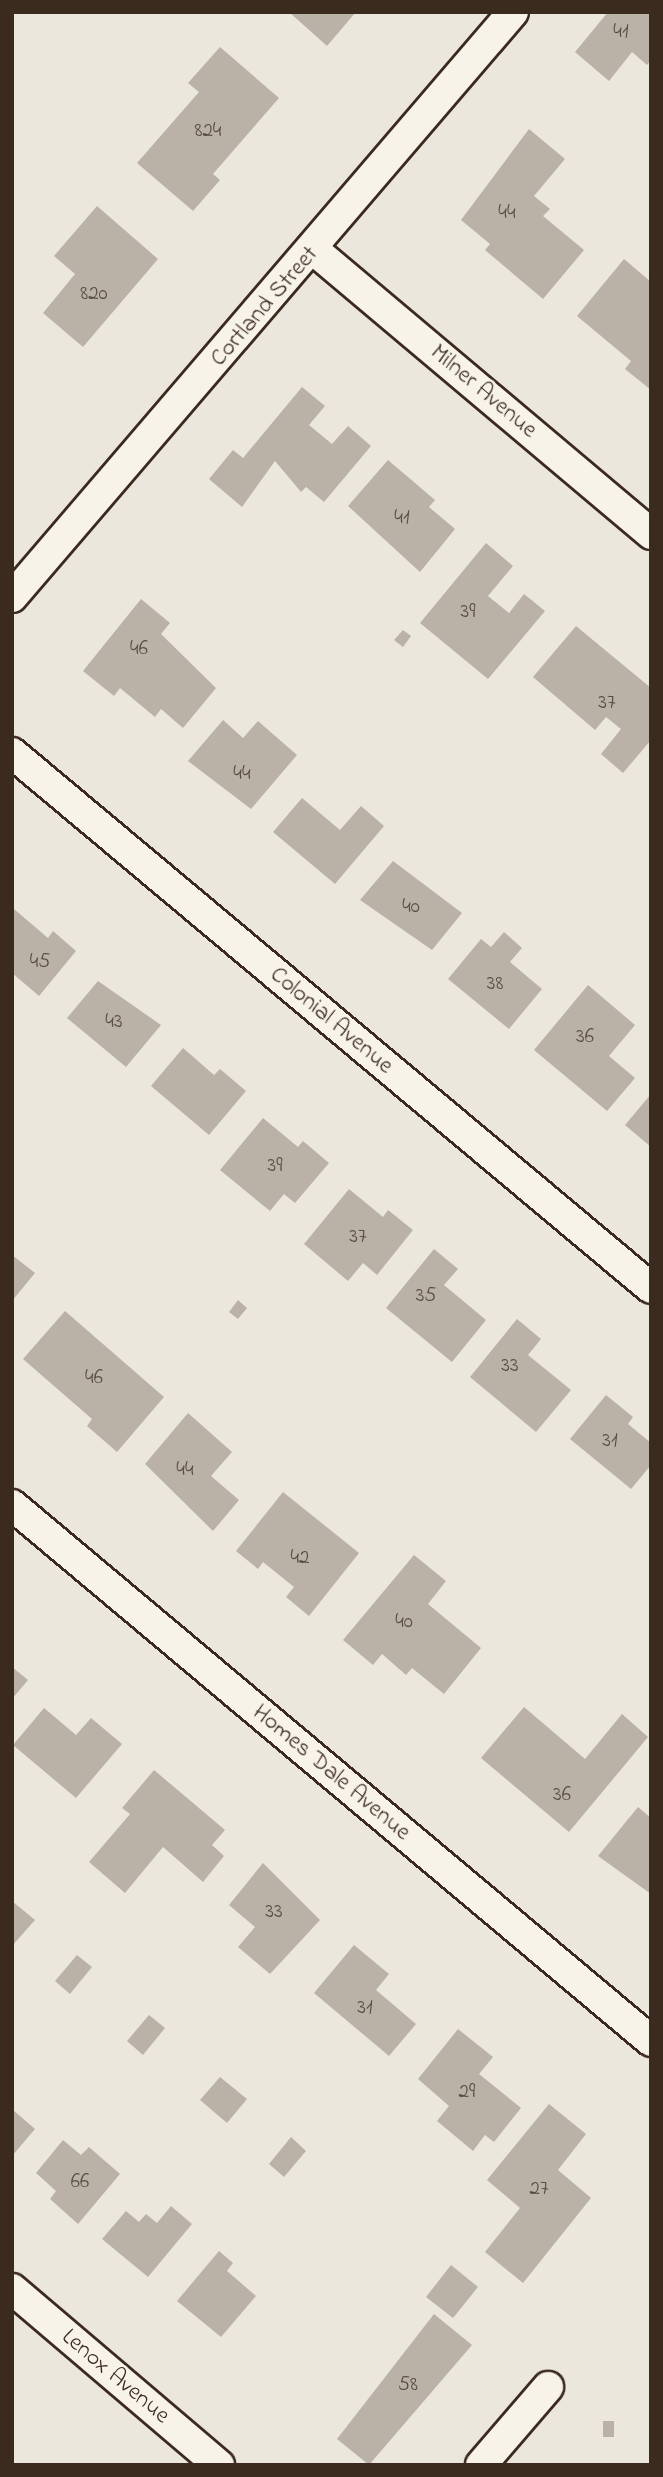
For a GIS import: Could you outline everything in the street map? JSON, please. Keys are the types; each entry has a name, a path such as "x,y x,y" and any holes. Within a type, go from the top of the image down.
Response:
{"street":[{"name":"Cortland Street","path":"12,597 314,250 513,12"},
{"name":"Milner Avenue","path":"314,250 651,534"},
{"name":"Colonial Avenue","path":"12,753 651,1288"},
{"name":"Homes Dale Avenue","path":"12,1505 651,2041"},
{"name":"Lenox Avenue","path":"12,2289 219,2465"},
{"path":"481,2465 548,2387"}],"building":[{"path":"289,12 356,12 327,46"},
{"path":"608,12 651,12 651,60 647,65 632,52 609,81 575,52"},
{"path":"220,47 279,98 213,174 220,180 193,211 137,163 199,92 188,83"},
{"path":"529,129 565,159 534,196 550,209 543,216 584,250 543,299 485,250 490,244 461,220"},
{"path":"97,206 158,259 83,347 43,313 75,274 54,256"},
{"path":"624,259 651,282 651,390 625,369 631,361 577,316"},
{"path":"302,387 325,406 309,425 332,444 348,426 371,446 324,502 306,487 301,492 275,461 242,507 209,479 233,450 243,458"},
{"path":"388,460 435,500 429,507 455,529 420,572 348,506"},
{"path":"486,543 513,566 488,596 509,613 524,594 545,611 488,679 420,623"},
{"path":"141,599 170,623 161,634 216,688 183,728 161,709 155,717 120,688 114,696 83,671"},
{"path":"576,626 651,688 651,740 623,773 601,754 621,729 606,717 595,730 533,677"},
{"path":"403,630 411,636 403,647 394,640"},
{"path":"223,720 243,738 258,721 297,755 251,809 188,761"},
{"path":"302,798 340,830 361,806 384,826 335,884 273,832"},
{"path":"393,861 462,913 432,950 360,900"},
{"path":"14,909 48,938 53,931 76,951 39,996 12,973"},
{"path":"504,932 522,948 510,962 542,989 509,1029 448,979 481,939 491,947"},
{"path":"98,981 161,1025 126,1067 67,1018"},
{"path":"588,985 635,1025 609,1056 635,1078 607,1111 534,1050"},
{"path":"183,1048 214,1075 220,1069 246,1091 209,1135 151,1086"},
{"path":"651,1094 651,1147 625,1125"},
{"path":"263,1118 298,1147 303,1141 329,1163 295,1203 284,1194 270,1211 220,1170"},
{"path":"349,1189 383,1217 388,1210 413,1230 377,1275 363,1263 348,1281 304,1244"},
{"path":"434,1249 458,1269 444,1285 486,1320 452,1362 386,1308"},
{"path":"12,1255 35,1273 12,1301"},
{"path":"238,1300 247,1308 238,1319 229,1312"},
{"path":"65,1311 164,1397 117,1452 87,1426 92,1419 23,1359"},
{"path":"517,1319 541,1339 528,1355 571,1390 536,1432 470,1377"},
{"path":"606,1395 633,1417 628,1424 651,1443 651,1465 631,1489 570,1439"},
{"path":"188,1413 232,1452 211,1476 239,1500 213,1531 145,1464"},
{"path":"283,1492 359,1553 309,1616 286,1597 294,1587 263,1562 258,1569 236,1551"},
{"path":"414,1555 446,1581 428,1604 481,1648 444,1694 412,1668 406,1675 382,1654 373,1665 343,1640"},
{"path":"12,1667 28,1680 12,1699"},
{"path":"524,1707 585,1759 622,1714 648,1737 569,1832 481,1758"},
{"path":"44,1708 76,1735 91,1718 122,1744 76,1798 13,1745"},
{"path":"154,1770 225,1830 212,1845 224,1856 203,1882 163,1847 125,1893 89,1862 130,1814 122,1808"},
{"path":"638,1807 651,1818 651,1894 598,1856"},
{"path":"263,1863 320,1920 270,1974 238,1947 255,1927 229,1905"},
{"path":"12,1901 35,1920 12,1946"},
{"path":"354,1945 389,1974 376,1990 416,2024 389,2056 314,1993"},
{"path":"77,1955 92,1967 70,1994 55,1981"},
{"path":"149,2015 165,2028 143,2055 127,2041"},
{"path":"458,2029 493,2057 479,2074 521,2108 494,2142 485,2135 473,2151 437,2121 449,2106 418,2079"},
{"path":"220,2077 247,2099 227,2123 200,2100"},
{"path":"549,2104 586,2134 558,2170 591,2198 523,2283 485,2252 520,2208 487,2180"},
{"path":"12,2109 35,2129 12,2156"},
{"path":"291,2137 306,2151 284,2177 269,2164"},
{"path":"63,2140 81,2155 89,2147 120,2174 78,2224 50,2199 56,2191 36,2173"},
{"path":"171,2206 192,2224 148,2277 102,2239 126,2211 139,2222 146,2214 157,2223"},
{"path":"219,2251 233,2263 227,2271 256,2296 221,2337 177,2301"},
{"path":"451,2265 478,2287 453,2318 426,2297"},
{"path":"434,2314 472,2345 369,2465 337,2439"},
{"path":"603,2421 614,2421 614,2437 603,2437"}]}
